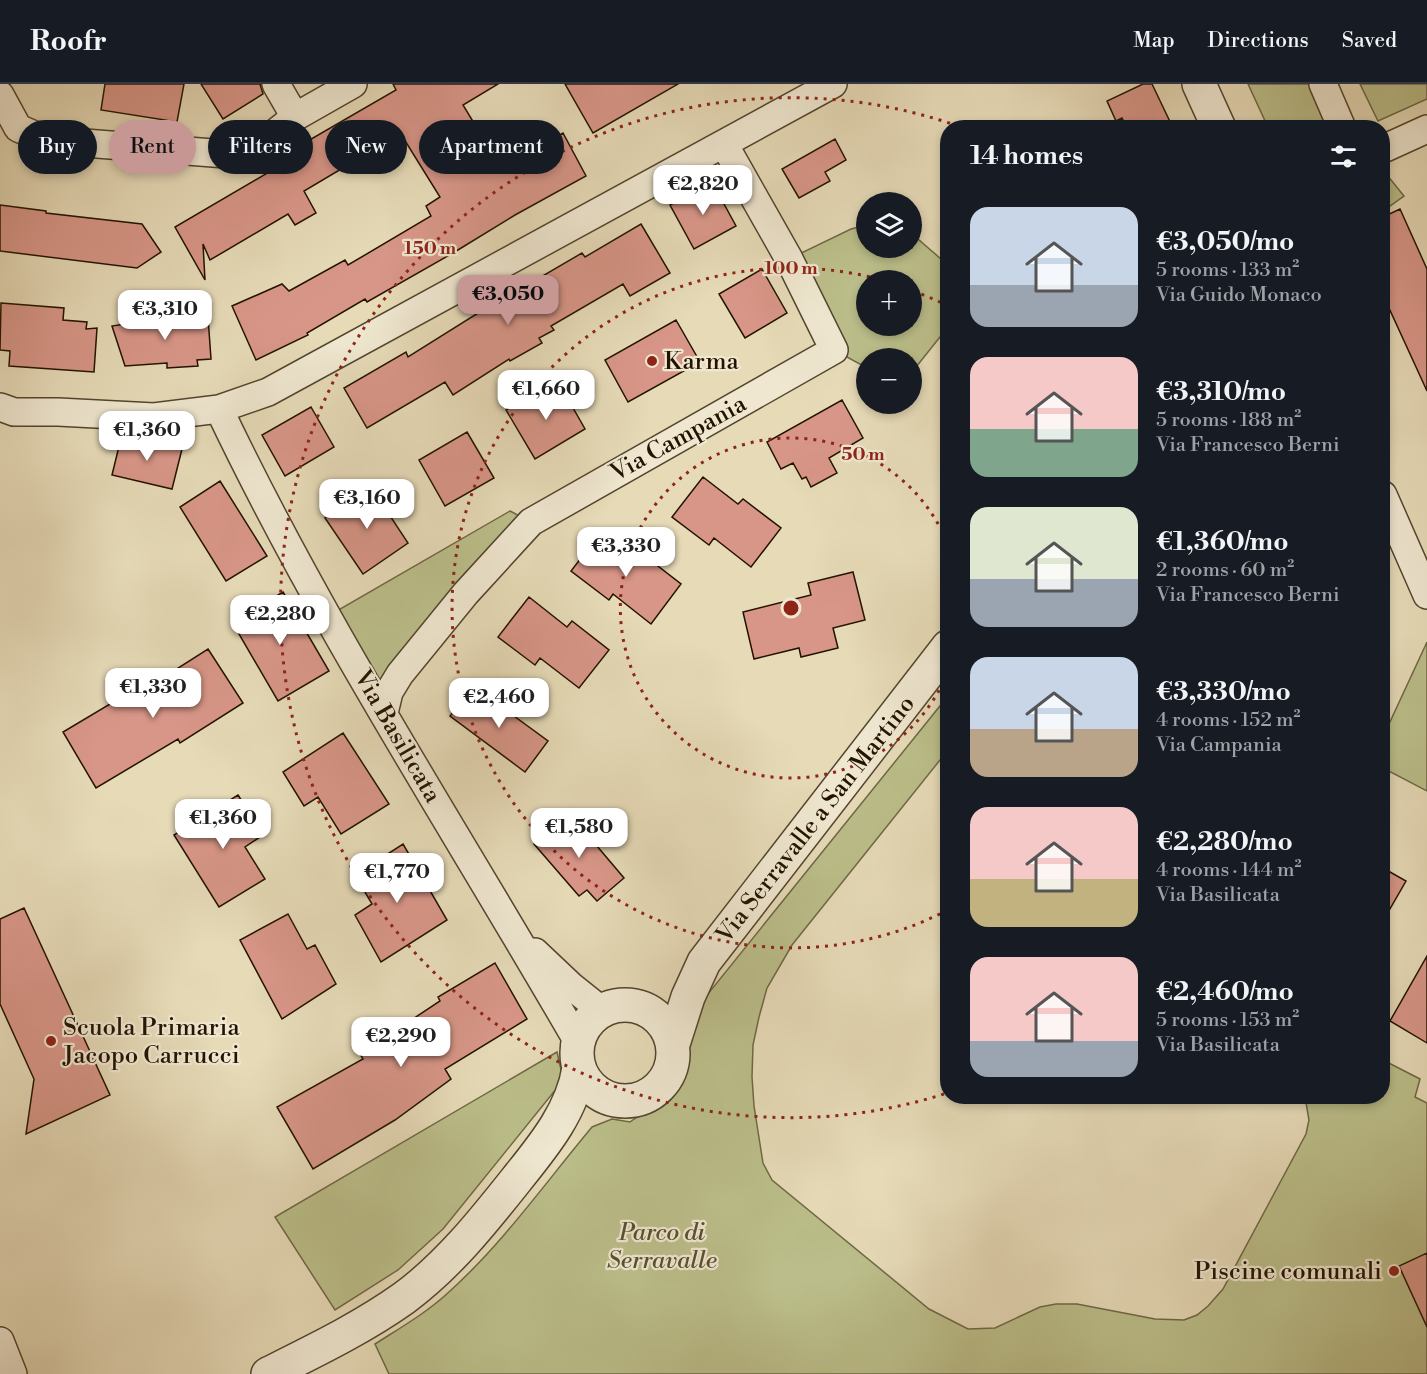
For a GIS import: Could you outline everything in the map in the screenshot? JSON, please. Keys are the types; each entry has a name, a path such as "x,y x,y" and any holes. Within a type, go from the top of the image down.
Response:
{"street":[{"path":"276,84 284,120"},
{"path":"293,120 353,84"},
{"path":"5,410 154,417 219,409 268,392 833,84"},
{"path":"1199,84 1215,120"},
{"path":"1323,84 1339,120"},
{"path":"0,94 18,128 46,140 208,153"},
{"path":"1390,146 1427,129"},
{"name":"Via Campania","path":"384,713 389,692 400,674 466,593 531,522 834,350 789,259 724,144"},
{"name":"Via Basilicata","path":"219,409 250,473 328,616 515,933 578,1055"},
{"path":"1390,511 1427,596"},
{"name":"Via Serravalle a San Martino","path":"704,962 940,657"},
{"name":"Via Basilicata","path":"515,933 601,1010"},
{"path":"635,1005 675,985 704,962"},
{"path":"547,1142 597,1104 615,1100 640,1099 651,1094 660,1086 669,1074 673,1059 673,1044 688,997 704,962"},
{"path":"268,1374 369,1321 404,1298 468,1239 547,1142 576,1088 578,1055 583,1030 590,1019 601,1010 614,1005 635,1005 649,1010 668,1030 673,1044"},
{"path":"578,1055 585,1080 593,1089 615,1100"},
{"path":"0,1341 13,1374"}],"green space":[{"path":"1248,84 1312,84 1321,103 1323,120 1265,120"},
{"path":"1360,84 1427,84 1427,99 1378,120"},
{"path":"1390,179 1404,196 1390,206"},
{"path":"856,228 856,258 922,258 922,243 940,258 940,337 922,360 922,348 856,348 856,362 834,350 789,259"},
{"path":"510,511 531,522 384,713 328,616"},
{"path":"1427,642 1427,791 1390,772 1390,722"},
{"name":"Parco di Serravalle","path":"940,706 940,760 792,945 767,988 753,1045 752,1077 763,1163 772,1180 929,1309 968,1329 995,1328 1040,1307 1056,1304 1077,1304 1155,1319 1184,1320 1197,1315 1223,1289 1306,1134 1309,1120 1306,1104 1390,1104 1390,1064 1420,1079 1415,1097 1427,1103 1427,1374 389,1374 375,1344 433,1306 488,1253 592,1127 612,1119 630,1122 662,1107 673,1097 683,1077 688,1046 699,1005"},
{"path":"557,1052 562,1074 561,1083 443,1229 398,1270 335,1310 275,1217"}],"building":[{"path":"105,84 184,84 177,120 101,110"},
{"path":"201,84 260,84 263,94 223,119"},
{"path":"393,84 498,84 463,105 472,120 419,120 419,163 407,144 407,120 344,120 396,90"},
{"path":"565,84 678,84 593,133"},
{"path":"1143,84 1152,84 1169,120 1123,120 1122,118 1116,120 1107,101"},
{"path":"325,131 325,174 333,174 304,191 316,213 295,225 288,214 210,260 203,244 205,280 175,227 266,174 313,174 313,138"},
{"path":"564,135 586,176 367,302 365,299 307,333 308,335 256,360 232,306 282,284 289,291 345,260 348,265 431,216 426,206 440,197 426,174 564,174"},
{"path":"835,139 846,160 825,172 830,181 799,198 782,169"},
{"path":"712,182 736,226 694,249 670,205"},
{"path":"0,205 46,211 46,213 142,224 161,252 137,268 0,251"},
{"path":"1400,209 1427,269 1427,391 1390,310 1390,214"},
{"path":"641,224 670,273 630,296 623,284 551,326 554,330 539,338 542,343 510,361 509,359 453,395 445,382 367,428 344,388 406,352 408,357 483,310 482,308 528,282 529,284 582,253 585,257"},
{"path":"762,269 787,313 745,338 719,294"},
{"path":"1,303 64,308 63,320 87,322 86,329 97,328 94,372 9,366 10,351 0,350"},
{"path":"200,312 201,321 208,317 211,359 197,360 198,366 167,368 167,363 125,366 112,326"},
{"name":"Karma","path":"676,320 700,362 628,402 605,360"},
{"path":"560,385 585,429 535,459 506,410 526,398 532,402"},
{"path":"842,400 863,438 829,458 837,473 811,487 806,477 802,479 793,463 781,469 767,442"},
{"path":"311,407 334,447 285,476 262,435"},
{"path":"467,432 494,478 445,506 419,460"},
{"path":"122,434 182,449 172,489 112,475"},
{"path":"703,477 738,504 743,499 781,528 751,567 714,538 709,545 672,517"},
{"path":"220,481 267,556 226,581 180,507"},
{"path":"371,487 408,543 363,574 325,518"},
{"path":"601,532 641,562 645,556 681,584 651,624 613,594 609,600 571,571"},
{"path":"853,572 865,620 833,628 838,648 801,657 799,648 754,659 743,612 811,595 808,583"},
{"path":"283,592 329,671 278,701 232,622"},
{"path":"529,597 567,627 572,621 609,650 579,688 540,658 535,665 498,637"},
{"path":"208,649 243,703 180,743 178,739 96,788 63,732 125,695 128,700"},
{"path":"473,686 548,741 525,772 450,716"},
{"path":"343,733 389,804 341,834 318,797 304,806 283,772"},
{"path":"238,795 263,835 245,847 265,879 219,907 174,835"},
{"path":"569,813 624,878 597,901 587,890 579,896 534,844"},
{"path":"403,844 447,920 381,962 355,915 372,904 355,875"},
{"path":"1390,872 1406,881 1390,909"},
{"name":"Scuola Primaria Jacopo Carrucci","path":"24,908 110,1095 26,1134 34,1079 0,1004 0,919"},
{"path":"288,914 307,949 315,945 336,984 282,1019 240,940"},
{"path":"1427,956 1427,1043 1390,1021"},
{"path":"495,963 527,1019 445,1069 451,1079 395,1120 313,1169 277,1107 363,1059 360,1054 440,1001 438,997"},
{"path":"1427,1253 1427,1327 1399,1266"}],"place":[{"name":"Karma","path":"652,361"},
{"name":"Scuola Primaria Jacopo Carrucci","path":"51,1041"},
{"name":"Piscine comunali","path":"1394,1271"}]}
